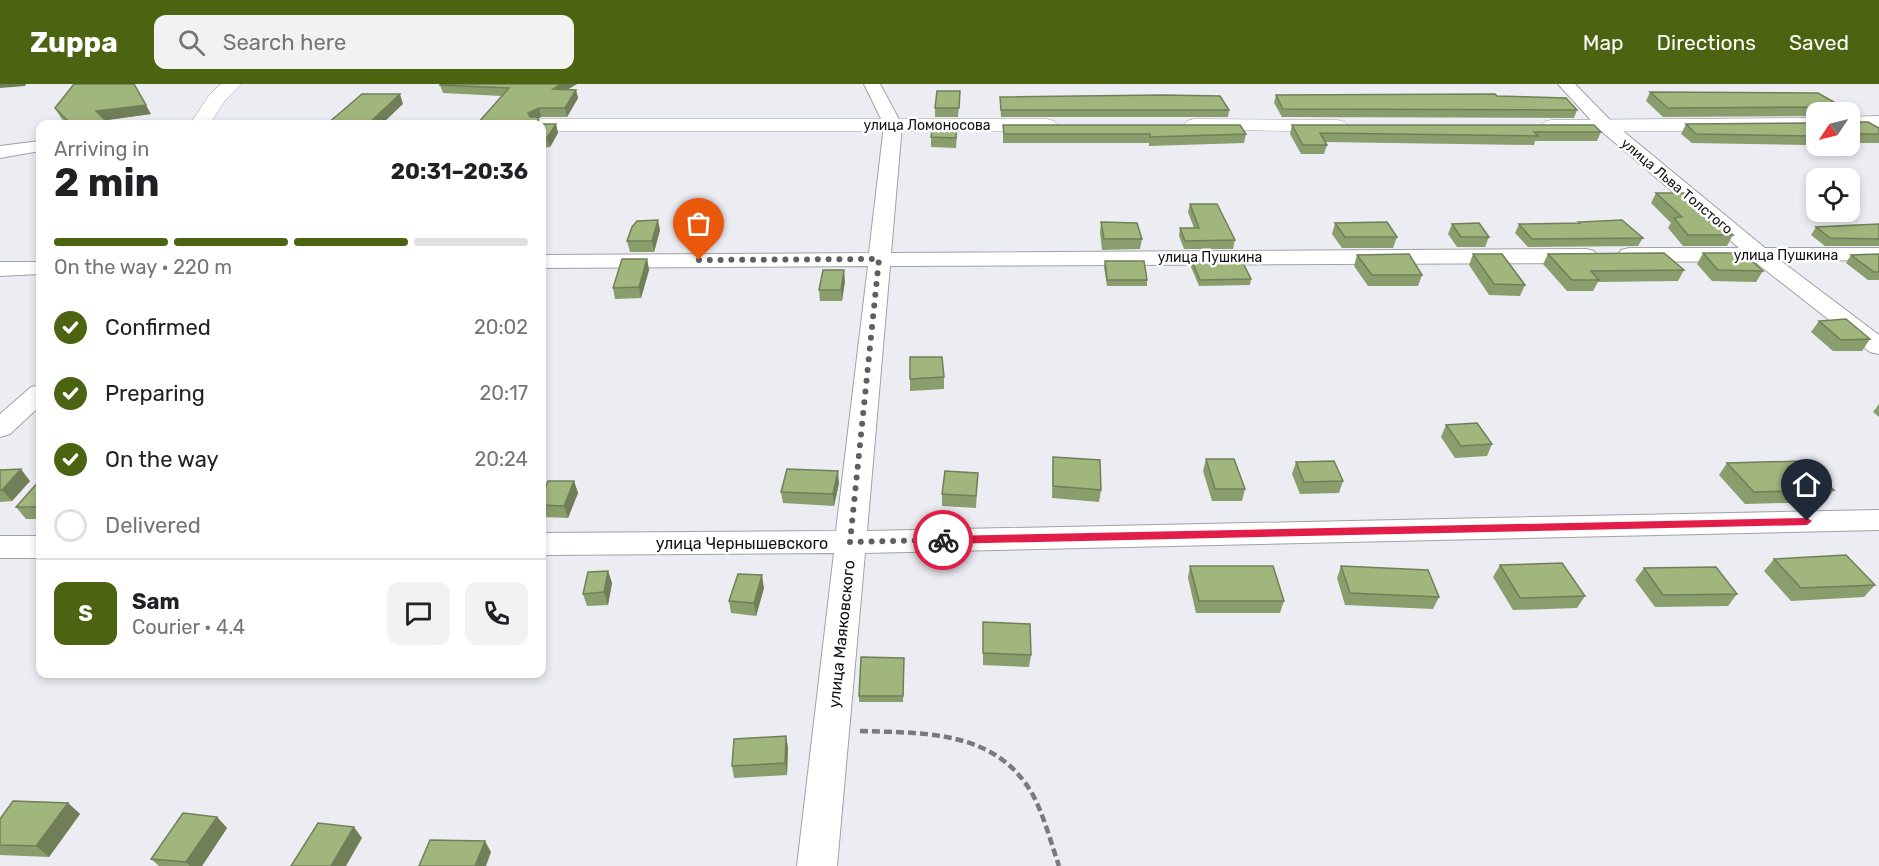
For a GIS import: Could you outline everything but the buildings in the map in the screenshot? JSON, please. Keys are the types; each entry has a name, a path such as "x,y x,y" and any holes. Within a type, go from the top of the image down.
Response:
{"street":[{"path":"203,120 217,98 232,84"},
{"path":"872,84 893,125"},
{"name":"улица Льва Толстого","path":"1566,84 1606,126 1760,255 1879,347"},
{"path":"1860,123 1879,122"},
{"path":"1534,126 1806,124"},
{"name":"улица Ломоносова","path":"546,125 1071,125"},
{"name":"улица Маяковского","path":"817,866 893,125"},
{"path":"1178,125 1356,126"},
{"path":"0,152 36,147"},
{"name":"улица Пушкина","path":"546,261 1879,254"},
{"path":"0,269 36,268"},
{"path":"0,428 21,399"},
{"name":"улица Чернышевского","path":"546,544 850,542 1879,520"},
{"path":"0,547 36,547"}],"path":[{"path":"831,730 940,734 979,744 1011,764 1030,789 1059,866"}],"way so far":[{"path":"699,260 879,259 850,542 943,540"}],"route":[{"path":"943,540 1807,521"}]}
